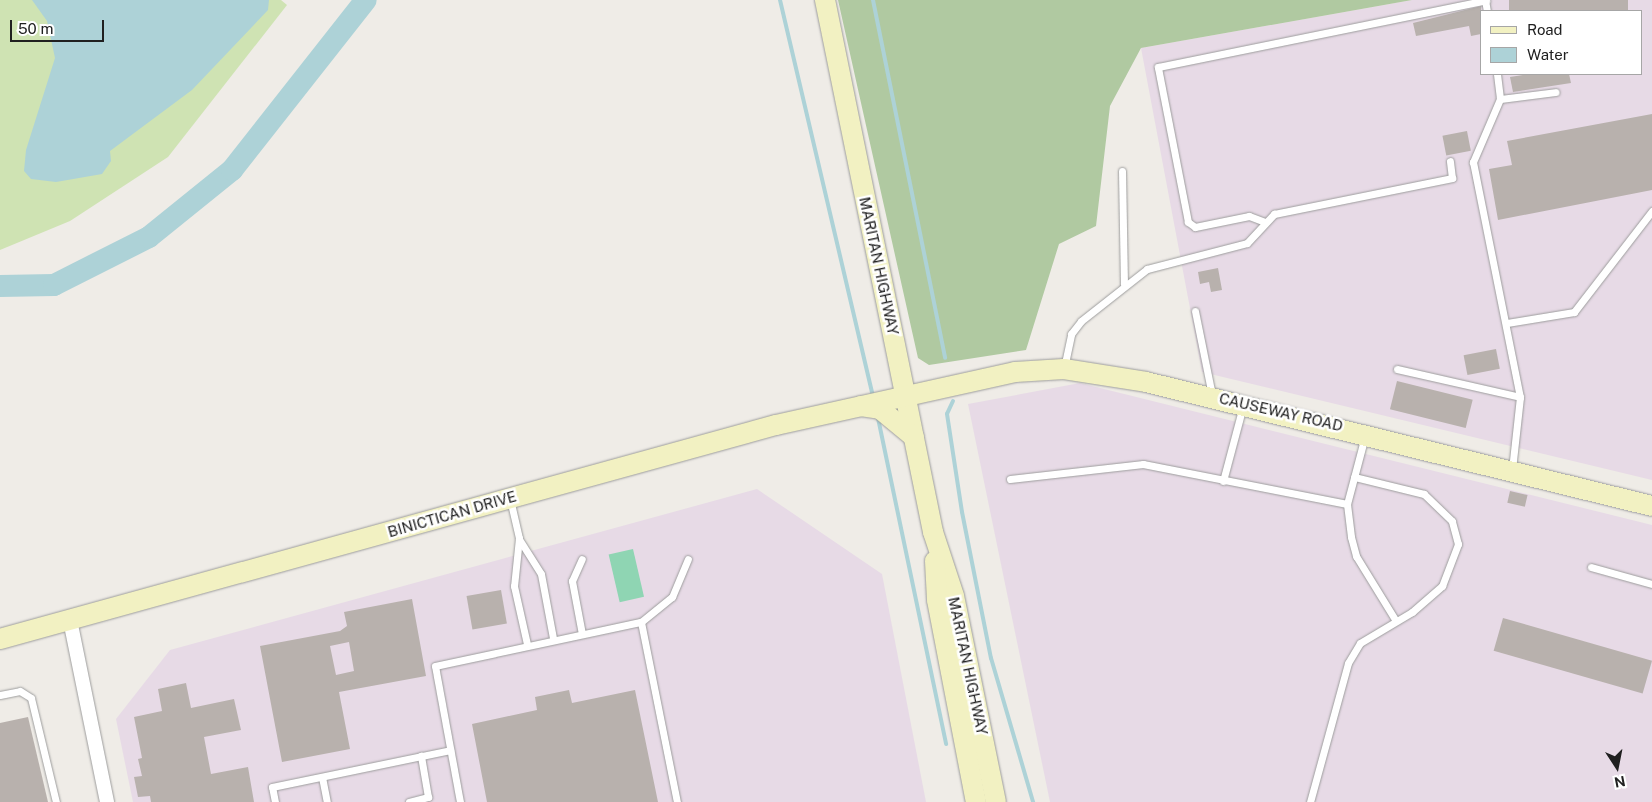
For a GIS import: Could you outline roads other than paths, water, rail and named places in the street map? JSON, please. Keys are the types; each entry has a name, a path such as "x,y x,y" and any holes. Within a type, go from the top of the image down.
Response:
{"street":[{"name":"MARITAN HIGHWAY","path":"825,0 933,532 954,596 996,802"},
{"name":"CAUSEWAY ROAD","path":"905,394 1015,372 1064,369 1244,402 1652,506"},
{"name":"BINICTICAN DRIVE","path":"0,639 510,497 905,394"},
{"path":"856,406 880,409 914,437"},
{"name":"MARITAN HIGHWAY","path":"933,532 937,600 976,802"},
{"path":"70,620 107,802"}],"lane":[{"path":"1265,222 1250,216 1195,227 1188,222 1158,67 1486,0"},
{"path":"1496,75 1500,99 1473,162 1520,397 1512,469"},
{"path":"1500,99 1556,92"},
{"path":"1064,369 1071,334 1124,284 1147,268 1247,243 1274,214 1452,178 1450,161"},
{"path":"1122,171 1124,284"},
{"path":"1506,323 1574,312 1652,211"},
{"path":"1195,311 1212,396"},
{"path":"1397,369 1520,397"},
{"path":"1223,481 1244,402"},
{"path":"1366,433 1347,504 1356,556 1396,621"},
{"path":"1010,479 1143,464 1347,504"},
{"path":"1310,802 1348,663 1360,643 1396,621 1442,586 1458,544 1457,531 1424,494 1354,477"},
{"path":"510,497 519,538 514,586 527,644"},
{"path":"519,538 541,574 553,638"},
{"path":"582,559 572,581 582,634"},
{"path":"460,802 435,666 553,638 641,622 672,597 688,560"},
{"path":"1591,567 1652,584"},
{"path":"641,622 677,802"},
{"path":"0,695 20,691 31,698 56,802"},
{"path":"274,802 272,787 450,750"},
{"path":"410,802 428,796 421,756"},
{"path":"322,777 328,802"}],"water":[{"path":"32,0 269,0 268,10 192,90 110,151 111,161 102,174 56,182 31,179 24,171 26,150 55,58 47,21"}],"waterway":[{"path":"0,286 54,285 149,237 232,170 366,0"},
{"path":"780,0 873,397"},
{"path":"873,0 945,358"},
{"path":"953,401 947,414 962,512 991,658 1033,802"},
{"path":"878,418 946,744"}]}
